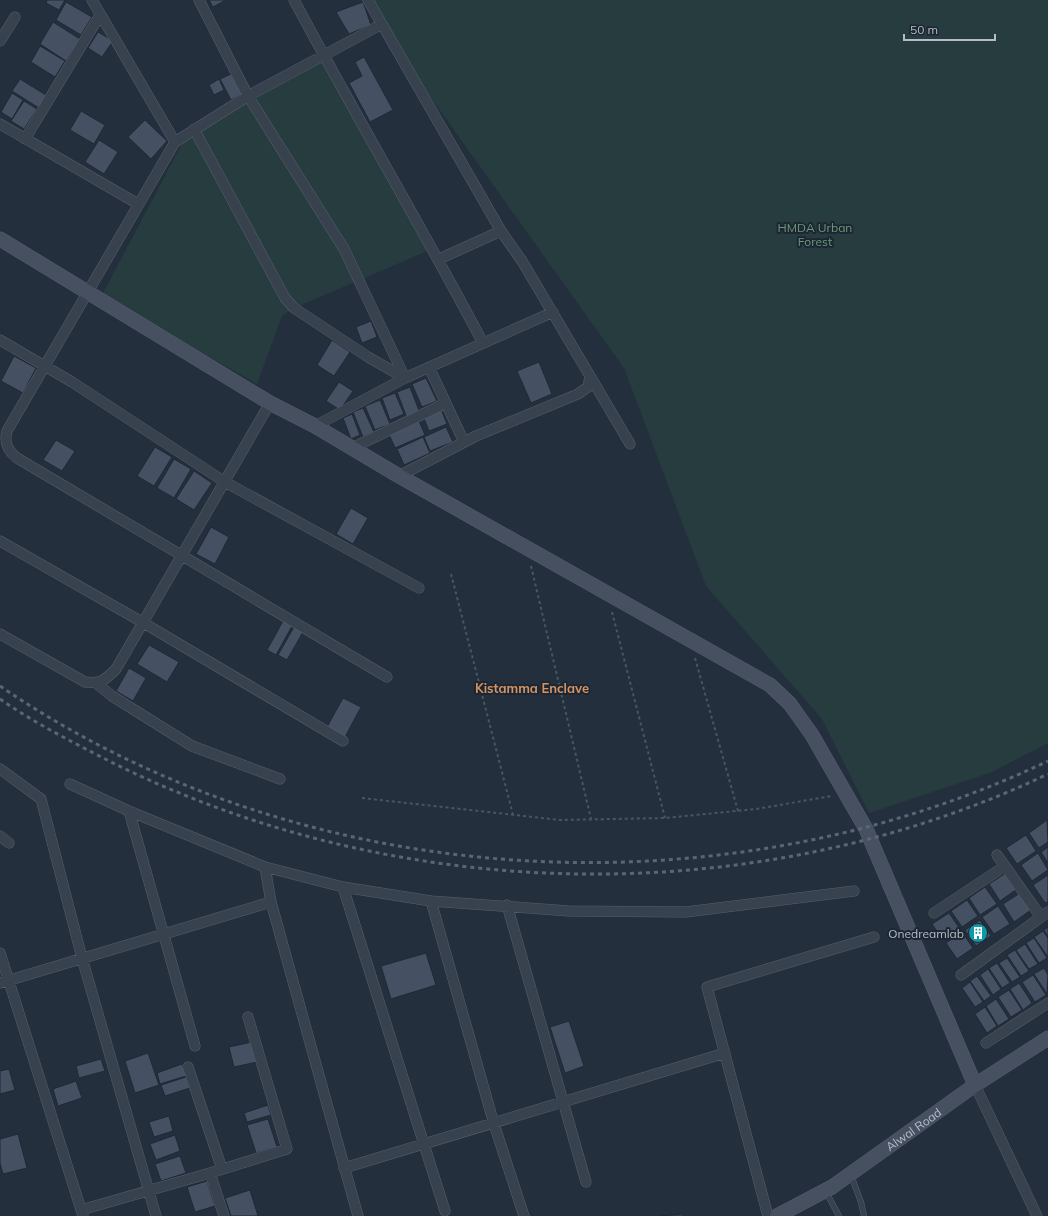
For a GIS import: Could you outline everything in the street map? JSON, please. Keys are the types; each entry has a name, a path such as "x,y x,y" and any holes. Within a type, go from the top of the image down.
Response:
{"street":[{"path":"92,0 175,142"},
{"path":"198,0 248,96 344,249 405,378"},
{"path":"294,0 323,56 439,259 482,343"},
{"path":"368,0 501,231 522,261 553,312 630,444"},
{"path":"25,139 100,15"},
{"path":"0,41 15,17"},
{"path":"382,24 248,96 175,142 7,431 5,439 11,453 387,677"},
{"path":"0,124 138,204"},
{"path":"194,129 285,298 294,308 368,357 405,378"},
{"path":"439,259 501,231"},
{"path":"0,240 270,403 315,426 398,476 770,685 790,704 812,735 866,829 975,1085 1038,1216"},
{"path":"315,426 405,378 553,312"},
{"path":"0,340 72,382 225,482 419,588"},
{"path":"429,367 464,442"},
{"path":"398,476 464,442 578,394 588,387 590,376"},
{"path":"0,634 85,682 96,683 105,680 116,669 270,403"},
{"path":"352,448 446,403"},
{"path":"0,541 142,622 343,741"},
{"path":"96,683 112,696 192,746 280,779"},
{"path":"0,769 41,799 82,958 156,1216"},
{"path":"70,784 129,811 265,867 344,887 431,901 569,910 686,912 854,891"},
{"path":"129,811 195,1046"},
{"path":"0,836 9,843"},
{"path":"961,975 1044,915 997,855"},
{"path":"934,913 1005,866"},
{"path":"265,867 271,902 358,1216"},
{"path":"344,887 444,1211"},
{"path":"431,901 494,1124 524,1216"},
{"path":"4,982 82,958 163,936 271,902"},
{"path":"507,905 586,1182"},
{"path":"768,1216 707,987 874,937"},
{"path":"0,953 4,982 82,1213 148,1190 210,1173 287,1149 248,1017"},
{"path":"986,1043 1048,1003"},
{"name":"Alwal Road","path":"782,1215 825,1191 851,1174 975,1085 1048,1038"},
{"path":"344,1168 494,1124 725,1053"},
{"path":"188,1067 222,1169"},
{"path":"210,1173 224,1216"}],"lane":[{"path":"851,1174 861,1202 864,1216"},
{"path":"825,1191 839,1216"}],"path":[{"path":"526,547 591,819"},
{"path":"451,574 513,815"},
{"path":"607,594 665,818"},
{"path":"689,639 738,811"},
{"path":"362,798 560,820 665,818 738,811 846,794"}],"green space":[{"name":"HMDA Urban Forest","path":"361,0 1048,0 1048,743 992,772 869,813 822,719 706,586 624,368"},
{"path":"325,60 430,250 294,308 282,316 257,384 102,295 186,136"}],"building":[{"path":"47,0 65,0 59,10 46,3"},
{"path":"209,0 226,0 213,7"},
{"path":"66,2 92,17 81,35 56,20"},
{"path":"363,2 371,25 349,34 336,12"},
{"path":"53,22 80,39 66,61 40,44"},
{"path":"98,32 113,41 102,57 88,48"},
{"path":"40,46 65,61 55,77 31,62"},
{"path":"364,57 393,110 370,122 349,83 362,76 355,62"},
{"path":"231,74 242,94 231,100 220,79"},
{"path":"20,79 46,95 39,108 12,91"},
{"path":"219,79 224,90 214,95 209,85"},
{"path":"12,93 23,100 12,119 1,112"},
{"path":"24,101 37,109 24,129 11,121"},
{"path":"81,111 105,125 94,144 70,130"},
{"path":"145,120 167,141 151,159 128,137"},
{"path":"99,140 118,152 104,174 85,162"},
{"path":"371,321 377,337 362,343 356,327"},
{"path":"332,340 350,352 334,376 317,365"},
{"path":"14,356 36,368 23,393 1,381"},
{"path":"539,362 552,394 531,403 517,371"},
{"path":"426,378 437,401 422,407 412,384"},
{"path":"339,382 353,391 340,410 326,401"},
{"path":"410,387 420,413 407,418 397,392"},
{"path":"395,393 404,414 390,420 382,398"},
{"path":"380,400 390,424 375,430 365,406"},
{"path":"363,408 374,432 363,437 353,412"},
{"path":"441,409 447,424 429,431 423,416"},
{"path":"352,414 360,435 351,439 343,418"},
{"path":"419,421 425,435 395,448 389,434"},
{"path":"446,427 453,442 430,451 424,437"},
{"path":"423,437 430,453 404,465 397,449"},
{"path":"56,440 75,451 62,471 43,460"},
{"path":"155,447 172,457 154,486 137,476"},
{"path":"174,459 191,469 174,498 157,488"},
{"path":"194,471 212,483 194,510 176,499"},
{"path":"351,508 368,518 353,544 336,534"},
{"path":"211,527 229,537 215,564 196,554"},
{"path":"283,621 292,626 276,655 267,650"},
{"path":"294,627 303,632 287,660 278,655"},
{"path":"149,645 179,662 167,682 137,664"},
{"path":"129,668 146,678 133,701 116,691"},
{"path":"343,698 361,707 345,737 327,727"},
{"path":"1047,820 1048,842 1039,848 1029,833"},
{"path":"1026,835 1036,851 1017,864 1006,848"},
{"path":"1048,847 1048,863 1041,852"},
{"path":"1038,853 1048,870 1032,881 1021,865"},
{"path":"1006,873 1017,889 1000,901 989,884"},
{"path":"1048,875 1048,902 1045,903 1033,885"},
{"path":"985,887 997,904 980,915 969,898"},
{"path":"1020,893 1031,910 1014,922 1003,904"},
{"path":"967,900 978,916 962,927 951,911"},
{"path":"998,906 1010,924 994,934 982,917"},
{"path":"949,913 960,929 943,940 932,924"},
{"name":"Onedreamlab","path":"980,920 991,936 976,946 965,930"},
{"path":"1048,927 1048,937 1044,930"},
{"path":"1043,931 1048,938 1048,957 1034,937"},
{"path":"962,932 973,948 957,959 946,943"},
{"path":"1034,938 1047,958 1039,963 1026,943"},
{"path":"1025,944 1038,964 1029,969 1016,950"},
{"path":"1015,950 1029,971 1021,976 1007,955"},
{"path":"426,953 436,985 391,999 381,966"},
{"path":"1007,958 1020,977 1012,982 999,963"},
{"path":"997,963 1010,983 1002,988 989,968"},
{"path":"1044,968 1048,975 1047,994 1034,974"},
{"path":"988,969 1001,989 993,995 980,975"},
{"path":"1033,975 1046,995 1035,1002 1022,982"},
{"path":"977,976 991,996 984,1001 970,981"},
{"path":"970,982 983,1002 975,1007 962,988"},
{"path":"1019,983 1032,1003 1023,1010 1010,989"},
{"path":"1009,990 1022,1010 1011,1017 998,997"},
{"path":"996,999 1009,1019 998,1026 986,1006"},
{"path":"985,1007 997,1026 987,1033 975,1014"},
{"path":"569,1021 584,1066 565,1073 550,1027"},
{"path":"252,1042 257,1062 234,1067 229,1047"},
{"path":"148,1053 159,1085 135,1093 125,1061"},
{"path":"101,1059 105,1071 79,1078 76,1066"},
{"path":"182,1064 186,1076 160,1084 157,1073"},
{"path":"9,1069 15,1090 0,1094 0,1071"},
{"path":"186,1077 190,1088 165,1096 161,1085"},
{"path":"76,1081 82,1098 58,1106 53,1089"},
{"path":"268,1105 271,1115 247,1122 244,1113"},
{"path":"169,1116 173,1131 154,1137 149,1122"},
{"path":"268,1119 277,1147 256,1153 247,1125"},
{"path":"18,1134 27,1168 3,1174 0,1163 0,1139"},
{"path":"175,1135 180,1151 156,1160 150,1144"},
{"path":"180,1156 186,1173 161,1181 155,1164"},
{"path":"207,1181 215,1206 195,1212 187,1187"},
{"path":"250,1190 258,1216 231,1216 225,1198"},
{"path":"683,1214 683,1216 660,1216"}],"railway":[{"path":"0,686 118,755 245,807 378,842 514,860 651,861 788,845 921,811 1048,761"},
{"path":"0,699 42,725 115,764 226,811 341,845 460,866 580,874 701,869 820,851 936,819 1048,774"}],"place":[{"name":"Onedreamlab","path":"978,933"}],"district":[{"name":"Kistamma Enclave","path":"532,688"}]}
